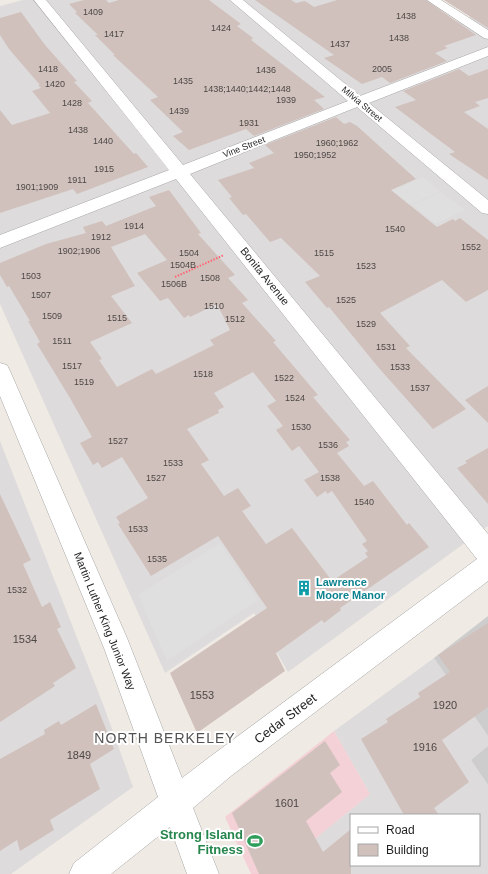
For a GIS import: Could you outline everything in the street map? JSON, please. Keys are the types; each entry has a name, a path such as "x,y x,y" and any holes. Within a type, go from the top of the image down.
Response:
{"street":[{"name":"Bonita Avenue","path":"40,0 179,172 242,247 488,553"},
{"name":"Milvia Street","path":"236,0 488,209"},
{"path":"437,1 488,35"},
{"name":"Vine Street","path":"0,242 488,51"},
{"name":"Martin Luther King Junior Way","path":"0,371 117,648 203,874"},
{"name":"Cedar Street","path":"85,874 221,766 488,566"}],"path":[{"path":"175,277 242,247"}],"shaded area":[{"path":"23,0 416,0 452,23 488,10 488,526 288,672 254,613 165,673 0,304 0,6"},
{"path":"423,177 441,191 392,213 389,192"},
{"path":"441,192 465,210 436,224 412,205"},
{"path":"0,441 103,704 133,787 11,874 0,874"},
{"path":"220,543 258,600 167,661 138,595"},
{"path":"488,616 488,736 434,658"},
{"path":"434,658 488,736 488,746 471,760 488,785 488,874 272,874 370,794 334,731"},
{"path":"334,731 370,794 272,874 251,874 225,817"},
{"path":"488,746 488,785 471,760"}],"building":[{"path":"84,0 106,0 109,3 119,0 209,0 241,24 237,26 253,38 251,40 325,97 314,100 324,109 254,136 246,129 189,150 173,136 183,132 150,100 158,97 113,55 115,55 95,35 98,35 75,13 77,12 69,4"},
{"path":"255,0 291,0 296,3 305,1 314,7 337,0 426,0 476,35 444,46 448,48 435,53 447,61 390,83 382,77 362,84 324,58 334,55"},
{"path":"444,0 488,0 488,28"},
{"path":"21,12 45,45 77,81 74,82 92,101 88,103 134,154 136,153 148,167 77,194 73,189 0,213 0,110 12,125 50,113 32,91 41,88 38,85 40,85 9,49 0,35 0,18"},
{"path":"459,69 469,76 488,69 488,98 475,102 480,106 464,112 488,129 488,180 449,154 455,152 395,107 416,100 403,91"},
{"path":"336,117 344,124 350,122 357,126 416,179 391,190 437,227 453,219 455,221 460,218 488,240 488,290 466,302 442,280 380,313 410,346 406,348 466,409 433,429 378,367 329,307 327,308 305,282 320,276 281,238 270,242 246,214 243,215 229,198 232,197 218,180 254,168 249,163 274,153 265,145"},
{"path":"169,190 201,233 198,234 235,275 228,278 248,300 242,303 276,341 273,342 318,395 313,397 350,440 346,442 349,446 337,453 364,486 373,481 407,525 409,523 429,547 340,608 341,610 324,623 322,620 276,653 285,671 197,733 170,673 267,608 218,536 151,576 118,524 120,523 116,517 148,498 122,457 102,468 98,462 93,465 80,443 92,437 37,344 40,342 28,321 30,321 9,286 7,287 0,275 0,263 46,244 86,233 83,227 102,221 106,226 156,206 149,197","holes":["145,234 167,260 137,273 160,301 168,298 184,318 189,315 190,317 217,304 230,330 210,340 214,345 156,374 152,369 117,387 99,360 102,359 90,342 132,323 111,296 135,286 111,247","253,372 276,401 267,406 283,426 276,430 292,451 299,446 319,472 304,480 317,497 326,491 327,494 332,491 367,541 362,544 368,551 365,553 368,557 332,581 292,528 266,544 242,511 251,506 238,488 224,496 201,464 209,460 187,429 219,413 218,410 224,407 214,393"]},
{"path":"488,386 488,423 465,400"},
{"path":"488,448 488,504 457,468 467,463 465,461"},
{"path":"0,494 31,560 23,564 42,607 50,602 61,627 57,629 76,668 53,683 55,686 0,722"},
{"path":"488,623 488,707 442,740 469,782 434,808 438,814 403,814 361,739 388,722 386,719 420,697 418,693 450,672 438,655"},
{"path":"96,704 114,749 90,764 100,789 50,820 54,830 20,851 17,840 0,851 0,759 45,734 44,730 59,721 61,725"},
{"path":"325,741 340,765 330,773 342,792 306,821 323,852 350,830 351,874 259,874 232,813"}],"place":[{"name":"Lawrence Moore Manor","path":"304,588"},
{"name":"Strong Island Fitness","path":"255,841"}],"district":[{"name":"NORTH BERKELEY","path":"165,738"}]}
